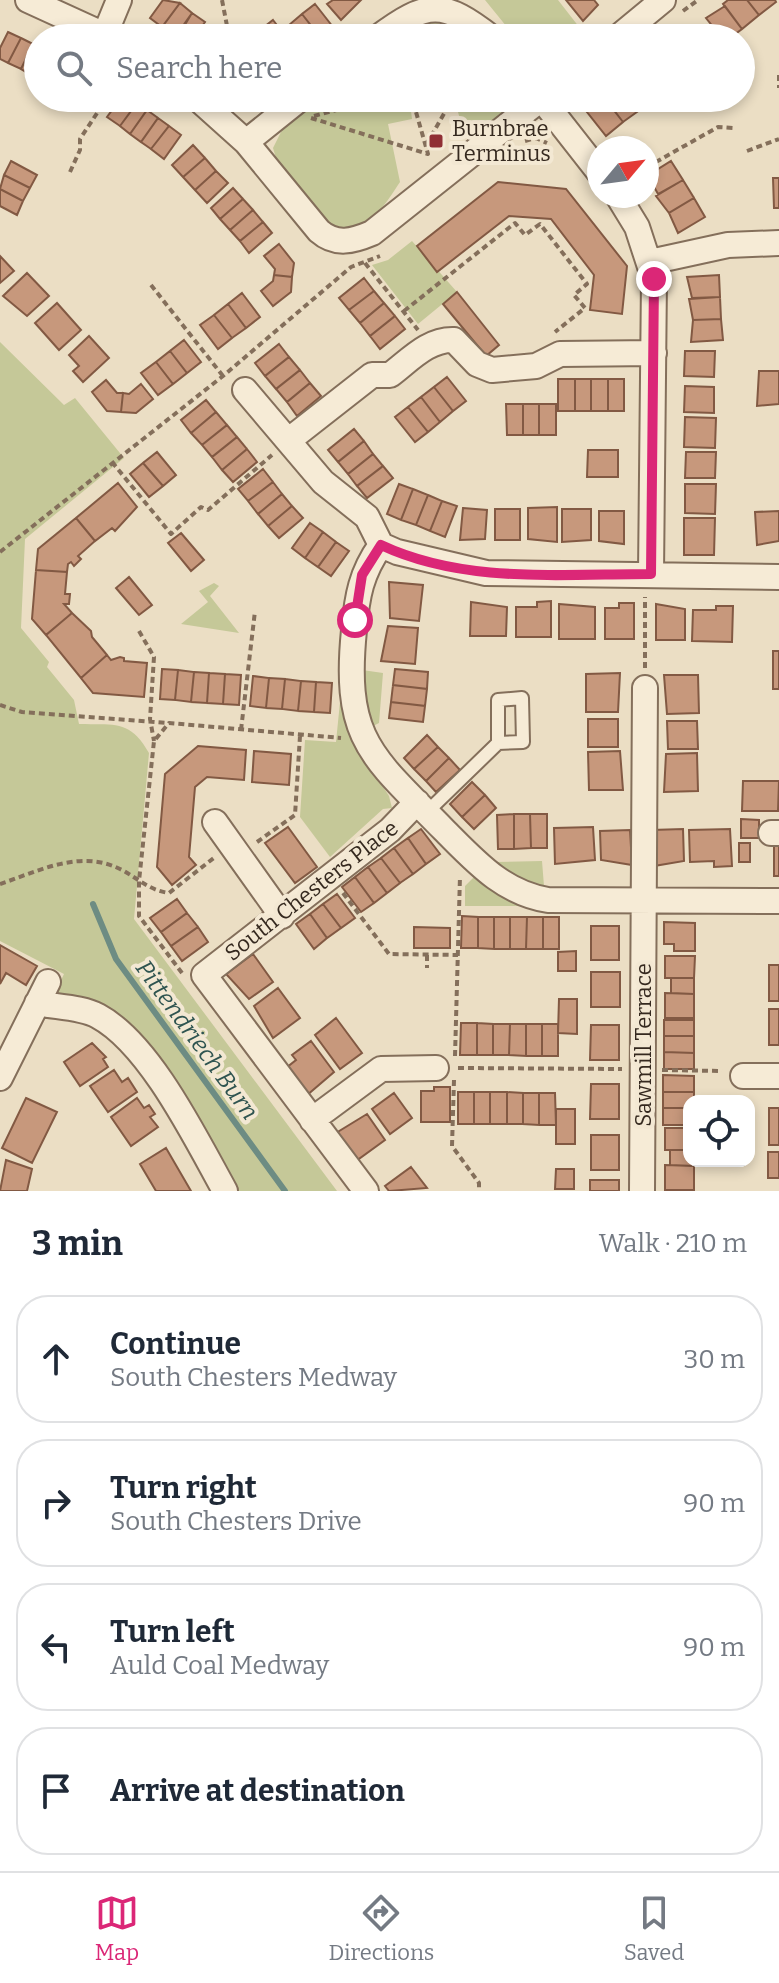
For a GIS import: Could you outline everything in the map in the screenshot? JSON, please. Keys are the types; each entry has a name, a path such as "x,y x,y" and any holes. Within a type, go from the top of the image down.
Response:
{"street":[{"path":"28,0 81,24"},
{"path":"112,24 119,0"},
{"path":"634,24 663,0"},
{"path":"395,24 419,5 440,1 469,12 480,24"},
{"path":"213,112 246,142 319,231 335,241 350,242 372,233 523,112"},
{"path":"246,142 280,114 288,112"},
{"path":"552,112 587,157"},
{"path":"625,208 637,227 654,279 648,574"},
{"path":"650,262 728,245 779,243"},
{"path":"289,440 372,375 390,375 430,344 454,340 477,364 492,370 536,366 560,354 654,353"},
{"path":"245,390 323,482 367,517 381,545 423,560 486,573 779,577"},
{"path":"381,545 362,575 357,592 350,689 353,713 378,761 472,859 495,878 530,897 779,901"},
{"name":"Sawmill Terrace","path":"642,1191 645,688"},
{"name":"South Chesters Place","path":"196,978 282,916 422,807"},
{"path":"215,822 282,916"},
{"path":"196,978 366,1191"},
{"path":"0,1078 42,993 96,1015 132,1042 187,1122 225,1191"},
{"path":"312,1120 381,1069 445,1068"},
{"path":"743,1076 779,1076"}],"lane":[{"path":"422,807 498,743"}],"path":[{"path":"222,0 227,24"},
{"path":"779,75 779,88"},
{"path":"70,172 80,150 80,139 98,112"},
{"path":"280,114 287,122 299,112"},
{"path":"315,112 428,154 416,112"},
{"path":"426,145 445,112"},
{"path":"659,160 718,127 733,128"},
{"path":"524,142 536,138 557,151 573,139"},
{"path":"747,151 779,139"},
{"path":"404,311 515,223 525,235 540,224 587,284 574,295 585,308 555,332 560,354"},
{"path":"0,552 223,376 351,267 384,254"},
{"path":"365,263 430,344"},
{"path":"151,285 223,376 245,390"},
{"path":"112,462 171,534 201,507 208,510 289,440"},
{"path":"645,688 648,574"},
{"path":"241,730 255,611"},
{"path":"139,631 154,657 150,719 154,741 139,881 139,916 196,978"},
{"path":"0,705 22,712 150,719 300,736 352,739 362,735"},
{"path":"154,741 169,723"},
{"path":"0,884 64,862 88,860 121,870 151,890 169,893 249,832 257,842 295,815 300,736"},
{"path":"472,859 460,872 458,955 445,1068 452,1146 479,1183 479,1191"},
{"path":"331,877 389,954 458,955"},
{"path":"427,955 427,968"},
{"path":"445,1068 729,1071 743,1076"}],"green space":[{"path":"485,0 558,0 577,24 505,24"},
{"path":"441,19 449,24 413,24"},
{"path":"303,112 411,112 412,119 388,124 400,182 372,218 354,228 331,225 276,158 273,148 282,130"},
{"path":"458,112 506,112 487,125 464,133"},
{"path":"412,241 457,292 418,324 372,265 388,260"},
{"path":"0,342 64,405 75,398 124,458 25,539 21,628 74,700 79,724 128,729 149,753 134,919 337,1191 234,1191 147,1047 53,997 64,974 0,941"},
{"path":"214,583 219,586 210,596 239,633 181,624 208,602 199,591"},
{"path":"362,670 383,673 379,723 373,726 366,710"},
{"path":"341,692 355,744 389,796 392,808 383,809 330,857 300,817 305,740 336,742"},
{"path":"542,861 544,886 509,875 494,862"},
{"path":"475,876 492,890 525,906 465,906 465,886"}],"building":[{"path":"163,0 180,3 164,24 158,24 150,18"},
{"path":"333,0 361,0 341,20 327,4"},
{"path":"566,0 594,0 598,5 583,21"},
{"path":"728,0 747,0 759,15 748,24 738,24 723,4"},
{"path":"747,0 775,0 776,2 759,15"},
{"path":"180,3 192,13 184,24 164,24"},
{"path":"315,4 331,24 310,24 302,14"},
{"path":"725,6 738,24 711,24 706,18"},
{"path":"192,13 205,22 204,24 185,24"},
{"path":"302,14 310,24 290,24"},
{"path":"8,32 21,38 8,63 0,59 0,48"},
{"path":"21,38 24,40 21,69 8,63"},
{"path":"111,112 130,112 120,126 107,117"},
{"path":"130,112 146,112 130,134 120,126"},
{"path":"146,112 158,118 141,142 130,134"},
{"path":"587,112 615,112 623,122 606,136"},
{"path":"615,112 637,112 623,122"},
{"path":"158,118 169,126 151,149 141,142"},
{"path":"169,126 181,135 164,159 151,149"},
{"path":"193,145 205,158 183,177 172,165"},
{"path":"205,158 216,171 195,190 183,177"},
{"path":"11,161 37,175 30,188 4,175"},
{"path":"671,161 683,180 659,193 659,168"},
{"path":"216,171 228,183 207,203 195,190"},
{"path":"4,175 30,188 23,201 0,189"},
{"path":"773,178 779,178 779,208 774,208"},
{"path":"683,180 694,198 669,213 659,200 659,194"},
{"path":"498,182 566,189 627,266 622,314 590,310 594,275 551,219 509,216 437,272 417,246"},
{"path":"233,188 243,199 220,219 211,208"},
{"path":"0,189 23,201 17,215 0,206"},
{"path":"694,198 705,217 678,233 669,213"},
{"path":"243,199 253,210 230,230 220,219"},
{"path":"253,210 263,222 240,241 230,230"},
{"path":"263,222 272,233 249,253 240,241"},
{"path":"279,244 294,263 292,277 274,275 275,269 264,256"},
{"path":"0,256 14,271 0,283"},
{"path":"27,273 49,296 27,316 3,296"},
{"path":"274,275 292,277 291,292 273,306 261,291 273,281"},
{"path":"719,275 720,297 692,298 687,277"},
{"path":"364,278 374,291 349,310 339,298"},
{"path":"374,291 384,303 360,323 349,310"},
{"path":"457,292 499,345 486,356 443,304"},
{"path":"242,293 260,317 246,328 228,304"},
{"path":"720,297 721,319 693,320 689,299"},
{"path":"57,303 81,330 59,350 35,323"},
{"path":"384,303 395,316 370,336 360,323"},
{"path":"228,304 246,328 232,338 214,315"},
{"path":"214,315 232,338 218,349 200,325"},
{"path":"395,316 405,329 380,349 370,336"},
{"path":"721,319 723,340 691,342 693,320"},
{"path":"89,336 109,358 83,382 73,371 79,366 69,355"},
{"path":"184,340 201,362 187,373 170,351"},
{"path":"279,344 289,357 265,376 255,363"},
{"path":"170,351 187,373 173,384 156,362"},
{"path":"685,351 715,351 714,377 684,376"},
{"path":"289,357 300,370 276,389 265,376"},
{"path":"156,362 173,384 158,395 141,373"},
{"path":"300,370 310,383 287,402 276,389"},
{"path":"759,371 779,371 779,404 757,406"},
{"path":"447,377 466,401 453,411 434,387"},
{"path":"558,379 575,379 575,411 558,411"},
{"path":"575,379 591,379 591,411 575,411"},
{"path":"591,379 608,379 608,411 591,411"},
{"path":"608,379 624,379 624,411 608,411"},
{"path":"106,380 117,393 123,393 121,412 107,411 92,392"},
{"path":"310,383 321,396 297,416 287,402"},
{"path":"141,384 153,399 136,413 121,412 123,393 129,394"},
{"path":"685,386 714,387 714,413 684,412"},
{"path":"434,387 453,411 440,422 421,397"},
{"path":"421,397 440,422 428,432 408,407"},
{"path":"206,400 216,412 191,433 181,420"},
{"path":"506,404 523,404 523,435 507,435"},
{"path":"523,404 539,404 539,435 523,435"},
{"path":"539,404 556,404 556,435 539,435"},
{"path":"408,407 428,432 415,442 395,417"},
{"path":"216,412 227,425 202,445 191,433"},
{"path":"685,417 716,418 715,448 684,447"},
{"path":"227,425 237,437 212,457 202,445"},
{"path":"354,429 364,441 338,462 328,450"},
{"path":"237,437 247,449 222,470 212,457"},
{"path":"364,441 373,454 348,474 338,462"},
{"path":"247,449 257,462 233,482 222,470"},
{"path":"588,450 618,450 618,477 587,477"},
{"path":"157,452 176,475 163,486 143,463"},
{"path":"686,452 716,452 715,478 685,478"},
{"path":"373,454 383,466 357,486 348,474"},
{"path":"143,463 163,486 149,497 130,474"},
{"path":"383,466 393,478 367,498 357,486"},
{"path":"263,469 273,482 248,501 238,489"},
{"path":"273,482 282,494 258,514 248,501"},
{"path":"118,483 137,507 115,531 112,528 95,541 76,518"},
{"path":"399,484 413,489 401,520 387,514"},
{"path":"685,484 716,484 715,514 685,513"},
{"path":"413,489 428,495 416,525 401,520"},
{"path":"282,494 292,506 268,526 258,514"},
{"path":"428,495 442,501 430,531 416,525"},
{"path":"442,501 457,506 445,537 430,531"},
{"path":"292,506 303,518 279,538 268,526"},
{"path":"557,507 557,542 528,539 528,508"},
{"path":"463,508 487,510 485,539 460,540"},
{"path":"495,509 520,509 520,540 495,540"},
{"path":"562,509 591,509 591,540 562,542"},
{"path":"599,511 624,511 624,544 599,541"},
{"path":"779,511 779,541 757,545 755,512"},
{"path":"76,518 95,541 78,556 81,559 74,566 71,562 68,564 67,572 36,570 38,549"},
{"path":"684,518 715,518 714,555 684,555"},
{"path":"310,523 323,532 305,558 292,548"},
{"path":"323,532 336,542 318,567 305,558"},
{"path":"181,533 204,560 191,571 168,543"},
{"path":"336,542 349,551 331,576 318,567"},
{"path":"36,570 67,572 65,594 70,594 69,604 64,604 72,613 46,635 32,619"},
{"path":"129,577 152,605 139,615 116,588"},
{"path":"389,582 423,585 419,621 390,618"},
{"path":"551,601 551,637 516,637 516,607 537,607 537,602"},
{"path":"471,602 507,607 506,636 470,636"},
{"path":"619,603 634,603 634,639 605,639 605,608 619,608"},
{"path":"559,604 595,607 595,639 559,639"},
{"path":"656,604 685,609 685,640 656,640"},
{"path":"716,606 733,606 732,642 692,641 693,610 716,610"},
{"path":"72,613 91,631 92,637 107,655 81,678 46,635"},
{"path":"388,626 418,628 415,664 381,661"},
{"path":"773,651 779,651 779,689 773,689"},
{"path":"107,655 111,660 120,657 124,661 147,663 144,697 93,693 81,678"},
{"path":"162,669 178,670 175,700 160,699"},
{"path":"395,669 428,672 427,689 393,685"},
{"path":"178,670 194,672 191,702 175,700"},
{"path":"194,672 209,673 207,703 191,702"},
{"path":"209,673 225,674 223,704 207,703"},
{"path":"620,673 618,712 586,712 586,674"},
{"path":"225,674 241,675 239,705 223,704"},
{"path":"664,675 698,675 699,713 667,714"},
{"path":"253,676 269,678 266,708 250,706"},
{"path":"269,678 285,679 282,709 266,708"},
{"path":"285,679 301,681 298,711 282,709"},
{"path":"301,681 316,682 314,712 298,711"},
{"path":"316,682 332,683 330,713 314,712"},
{"path":"393,685 427,689 425,706 391,702"},
{"path":"391,702 425,706 423,722 389,718"},
{"path":"588,719 618,719 618,747 588,747"},
{"path":"667,721 697,721 698,749 668,749"},
{"path":"427,735 438,747 414,769 404,758"},
{"path":"198,746 246,750 244,780 207,777 195,787 189,857 196,865 172,885 157,867 165,774"},
{"path":"438,747 449,758 426,781 414,769"},
{"path":"254,751 291,754 289,785 252,782"},
{"path":"620,751 623,790 589,790 588,752"},
{"path":"697,753 698,791 664,792 666,754"},
{"path":"449,758 460,770 436,792 426,781"},
{"path":"743,781 779,781 778,811 742,811"},
{"path":"472,782 485,795 462,817 450,804"},
{"path":"485,795 496,808 474,829 462,817"},
{"path":"514,814 514,849 498,849 497,815"},
{"path":"514,814 530,814 531,848 514,849"},
{"path":"530,814 547,814 547,848 531,848"},
{"path":"741,819 759,820 759,838 741,838"},
{"path":"288,827 317,867 295,883 265,843"},
{"path":"593,827 595,860 555,864 554,828"},
{"path":"421,829 440,854 426,864 408,838"},
{"path":"683,829 684,861 654,866 652,830"},
{"path":"730,829 732,866 714,867 714,861 690,862 689,830"},
{"path":"630,830 632,865 601,860 600,831"},
{"path":"408,838 426,864 413,874 394,848"},
{"path":"739,843 750,843 750,862 739,862"},
{"path":"774,845 779,845 779,876 774,876"},
{"path":"394,848 413,874 400,883 381,858"},
{"path":"381,858 400,883 387,893 368,867"},
{"path":"368,867 387,893 374,903 355,877"},
{"path":"355,877 374,903 361,912 342,887"},
{"path":"337,894 355,918 341,928 323,904"},
{"path":"177,899 187,913 161,932 150,918"},
{"path":"323,904 341,928 327,938 310,914"},
{"path":"187,913 198,927 171,946 161,932"},
{"path":"310,914 327,938 314,949 296,924"},
{"path":"462,916 478,917 478,948 461,948"},
{"path":"478,917 494,917 494,949 478,948"},
{"path":"494,917 510,917 510,949 494,949"},
{"path":"510,917 527,917 526,949 510,949"},
{"path":"527,917 543,917 543,949 526,949"},
{"path":"543,917 559,917 559,949 543,949"},
{"path":"664,922 695,923 695,951 674,951 674,944 664,944"},
{"path":"591,926 619,926 619,960 591,960"},
{"path":"198,927 208,942 182,961 171,946"},
{"path":"414,927 450,928 450,948 414,948"},
{"path":"0,945 37,966 26,985 6,973 0,984"},
{"path":"576,951 576,971 558,971 558,952"},
{"path":"253,954 273,982 249,999 226,974"},
{"path":"665,956 695,956 694,978 665,978"},
{"path":"769,965 779,965 779,1001 769,1001"},
{"path":"591,972 620,972 620,1007 591,1007"},
{"path":"671,978 694,978 694,994 671,993"},
{"path":"278,988 300,1018 273,1038 254,1006"},
{"path":"665,993 694,994 694,1018 665,1018"},
{"path":"559,999 577,999 577,1034 558,1033"},
{"path":"769,1009 779,1009 779,1045 769,1045"},
{"path":"336,1018 362,1053 340,1069 315,1035"},
{"path":"664,1020 694,1020 694,1036 664,1036"},
{"path":"461,1023 477,1023 477,1055 460,1055"},
{"path":"477,1023 493,1024 493,1055 477,1055"},
{"path":"493,1024 510,1024 509,1055 493,1055"},
{"path":"510,1024 526,1024 526,1056 509,1055"},
{"path":"526,1024 542,1024 542,1056 526,1056"},
{"path":"542,1024 558,1024 558,1056 542,1056"},
{"path":"591,1025 619,1025 619,1060 590,1060"},
{"path":"664,1036 694,1036 694,1053 664,1052"},
{"path":"311,1041 334,1072 306,1096 286,1068 296,1060 292,1055"},
{"path":"92,1043 106,1057 103,1059 108,1067 80,1086 64,1062"},
{"path":"664,1052 694,1053 694,1069 664,1069"},
{"path":"114,1070 122,1082 128,1078 137,1092 108,1112 90,1086"},
{"path":"663,1075 694,1076 694,1092 663,1092"},
{"path":"591,1084 619,1084 619,1119 590,1119"},
{"path":"434,1087 450,1087 450,1122 421,1122 421,1091 434,1091"},
{"path":"458,1092 474,1092 474,1124 458,1124"},
{"path":"474,1092 490,1092 490,1124 474,1124"},
{"path":"490,1092 507,1092 507,1124 490,1124"},
{"path":"507,1092 523,1093 523,1124 507,1124"},
{"path":"663,1092 694,1092 694,1095 683,1095 683,1108 663,1108"},
{"path":"394,1093 412,1118 390,1134 372,1109"},
{"path":"523,1093 539,1093 539,1125 523,1124"},
{"path":"539,1093 555,1093 556,1125 539,1125"},
{"path":"26,1098 57,1112 32,1163 2,1148"},
{"path":"137,1098 144,1108 149,1105 155,1114 150,1117 158,1127 131,1146 111,1117"},
{"path":"663,1108 683,1108 683,1125 663,1125"},
{"path":"769,1108 779,1108 779,1145 769,1145"},
{"path":"556,1109 575,1109 575,1144 556,1144"},
{"path":"367,1114 385,1140 356,1161 336,1133"},
{"path":"665,1128 683,1128 683,1150 665,1150"},
{"path":"591,1135 619,1135 619,1170 591,1170"},
{"path":"166,1148 191,1191 156,1191 140,1164"},
{"path":"670,1150 683,1150 683,1166 670,1165"},
{"path":"768,1152 779,1152 779,1178 768,1178"},
{"path":"6,1160 32,1169 27,1191 0,1191"},
{"path":"665,1165 694,1167 694,1190 665,1190"},
{"path":"411,1167 427,1188 389,1191 385,1186"},
{"path":"556,1169 574,1169 574,1189 555,1189"},
{"path":"590,1180 619,1180 619,1191 590,1191"}],"waterway":[{"name":"Pittendriech Burn","path":"93,904 116,959 285,1191"}],"place":[{"name":"Burnbrae Terminus","path":"436,141"}],"route":[{"path":"355,620 362,575 381,545 423,560 486,573 651,574 654,279"}]}
